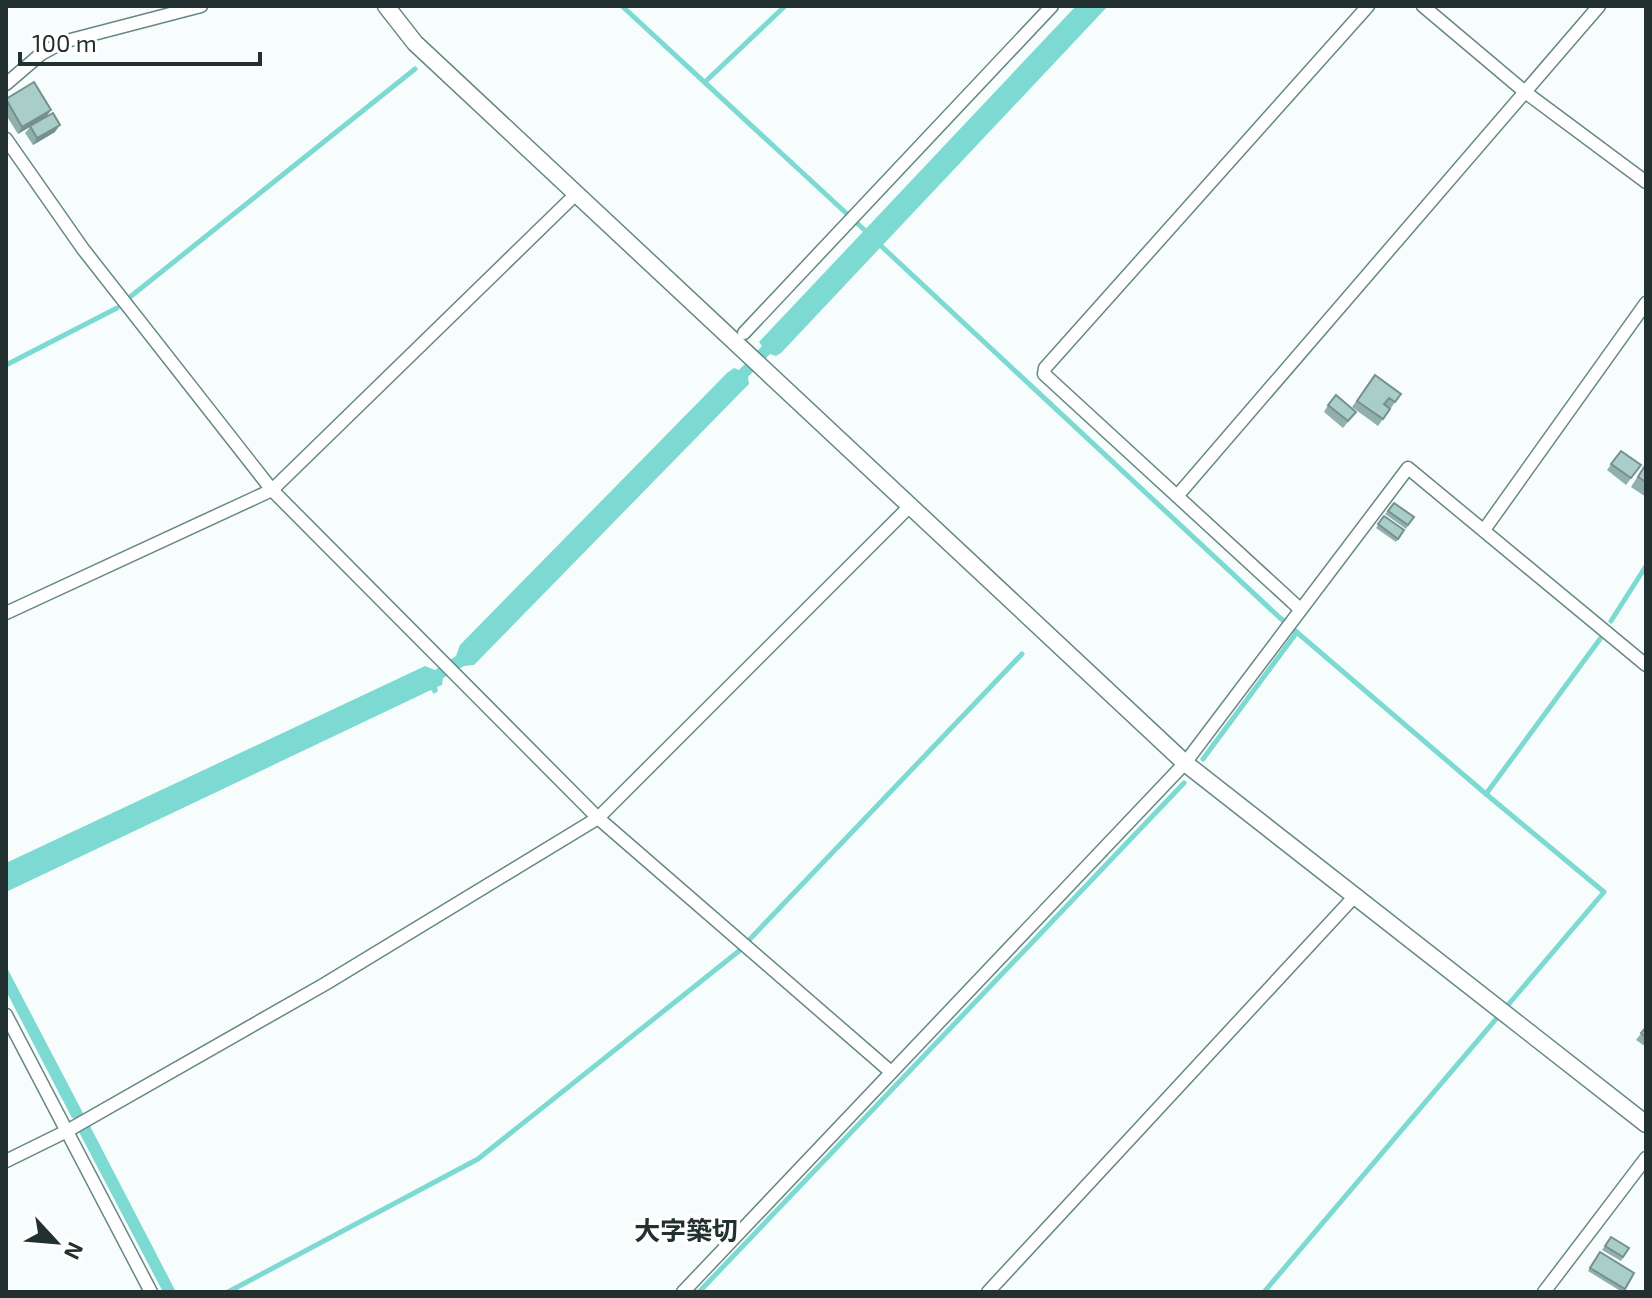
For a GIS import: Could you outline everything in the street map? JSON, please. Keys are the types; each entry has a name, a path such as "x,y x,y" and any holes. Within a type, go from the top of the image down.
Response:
{"street":[{"path":"6,84 41,54 63,42 201,6"},
{"path":"386,6 415,43 1185,763 1646,1124"},
{"path":"744,333 1052,6"},
{"path":"1300,609 1044,374 1045,368 1368,6"},
{"path":"1423,6 1525,92 1646,182"},
{"path":"1178,495 1599,6"},
{"path":"6,139 83,249 272,490 598,818 891,1072"},
{"path":"6,613 272,490 576,194"},
{"path":"1484,530 1646,303"},
{"path":"683,1292 1185,763 1408,468 1646,665"},
{"path":"6,1161 77,1126 325,984 598,818 910,506"},
{"path":"988,1292 1354,897"},
{"path":"6,1015 77,1126 151,1292"},
{"path":"1544,1292 1646,1158"}],"water":[{"path":"1076,6 1108,6 781,353 776,356 770,354 748,377 749,384 474,665 464,666 443,678 442,685 437,687 438,691 434,694 431,690 6,892 6,863 425,666 435,670 456,656 460,645 727,373 734,368 739,370 762,346 759,342"},
{"path":"6,966 83,1113 81,1115 87,1127 90,1126 176,1292 163,1292 79,1132 81,1130 75,1118 72,1118 6,991"}],"building":[{"path":"34,82 51,110 22,127 6,99"},
{"path":"53,113 60,125 37,138 30,126"},
{"path":"1375,375 1401,394 1395,402 1389,398 1384,404 1390,409 1383,419 1357,401"},
{"path":"1336,395 1356,412 1348,421 1328,405"},
{"path":"1621,451 1641,465 1631,478 1611,464"},
{"path":"1646,464 1646,482 1638,477"},
{"path":"1394,503 1414,517 1408,525 1388,511"},
{"path":"1384,516 1404,530 1398,539 1378,524"},
{"path":"1611,1237 1629,1248 1623,1257 1605,1246"},
{"path":"1600,1252 1634,1273 1625,1289 1590,1268"}],"waterway":[{"path":"622,6 846,213"},
{"path":"705,82 785,6"},
{"path":"130,297 415,69"},
{"path":"858,224 869,234"},
{"path":"879,244 1279,617 1486,794 1600,639"},
{"path":"6,365 117,308"},
{"path":"1611,621 1646,566"},
{"path":"1203,759 1297,632"},
{"path":"750,939 1022,654"},
{"path":"699,1292 1184,783"},
{"path":"1264,1292 1604,892 1486,794"},
{"path":"228,1292 478,1159 739,951"}],"district":[{"name":"大字築切","path":"686,1229"}]}
